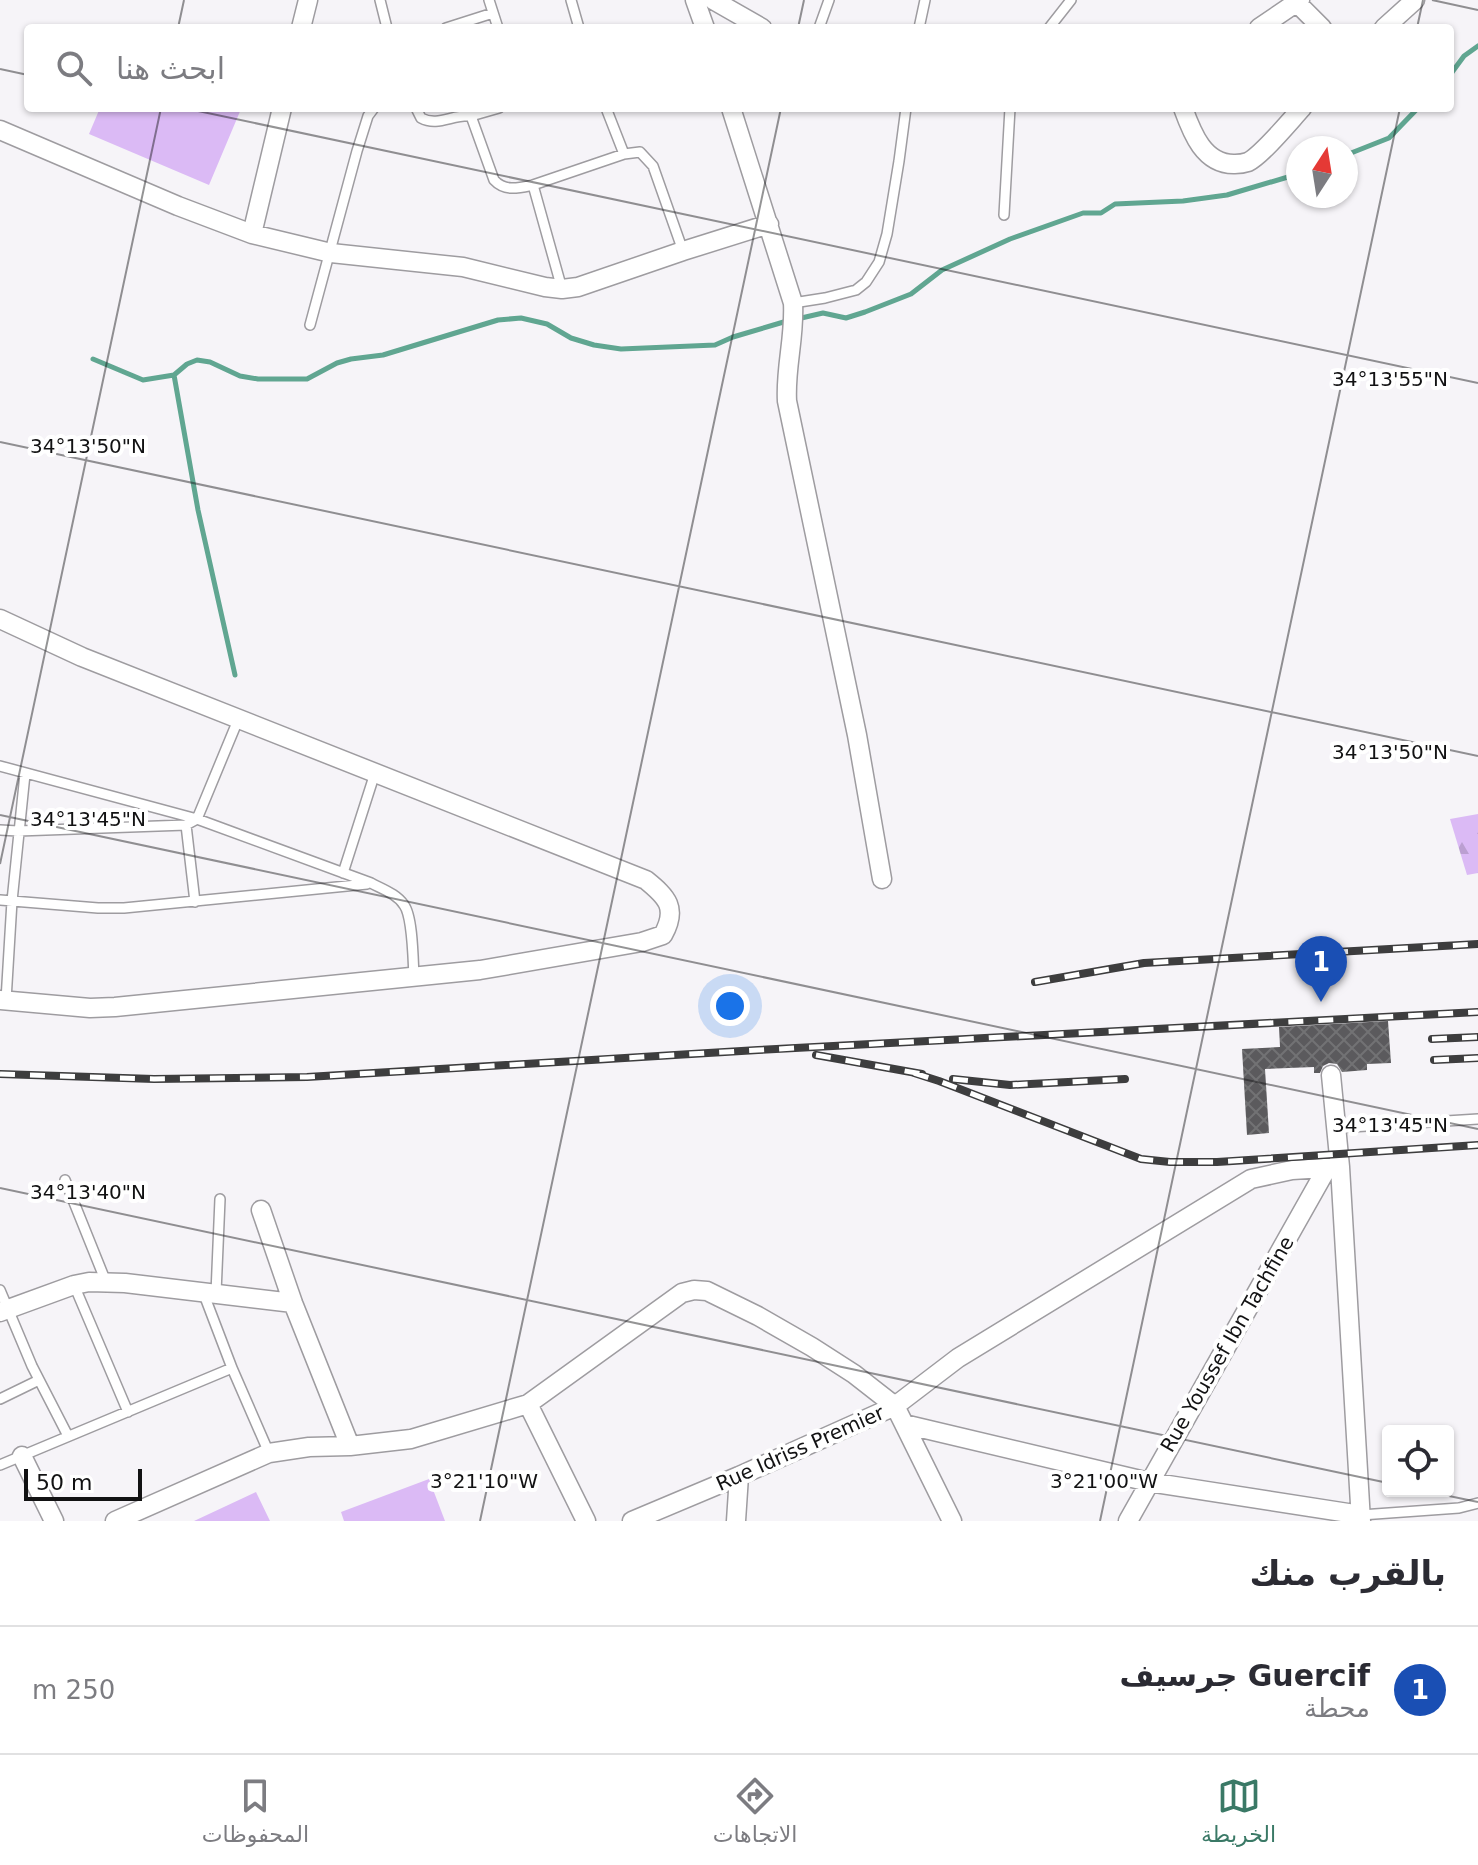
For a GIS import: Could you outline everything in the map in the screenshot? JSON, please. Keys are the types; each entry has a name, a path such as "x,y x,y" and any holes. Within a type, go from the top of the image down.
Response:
{"street":[{"path":"302,24 308,0"},
{"path":"695,0 704,24"},
{"path":"713,0 755,24"},
{"path":"1388,24 1415,0"},
{"path":"1265,24 1298,2 1318,24"},
{"path":"252,234 281,112"},
{"path":"732,112 793,303 787,401 857,735 882,879"},
{"path":"1185,112 1195,137 1209,155 1222,163 1239,164 1248,162 1261,151 1298,112"},
{"path":"0,130 252,234 331,253 463,267 545,287 578,287 769,224"},
{"path":"0,619 82,657 646,880 664,895 670,910 669,924 663,935 642,942 480,970 115,1007 90,1008 3,1000"},
{"path":"1331,1075 1335,1128 1333,1167 1361,1518"},
{"path":"115,1521 269,1453 411,1439 528,1404 682,1293 694,1290 707,1291 799,1339 854,1374 895,1406 958,1358 1251,1179 1292,1170 1333,1167"},
{"name":"Rue Youssef Ibn Tachfine","path":"1128,1521 1333,1167"},
{"path":"261,1210 293,1303 350,1446"},
{"path":"4,1310 74,1285 106,1282 293,1303"},
{"path":"528,1404 586,1521"},
{"name":"Rue Idriss Premier","path":"632,1521 895,1406 904,1424 979,1443 1149,1482 1361,1518"},
{"path":"904,1424 952,1521"},
{"path":"22,1456 54,1521"},
{"path":"736,1521 739,1476"}],"lane":[{"path":"380,0 386,24"},
{"path":"489,0 497,24"},
{"path":"571,0 578,24"},
{"path":"820,24 829,0"},
{"path":"920,24 925,0"},
{"path":"1052,24 1071,0"},
{"path":"459,24 493,13"},
{"path":"310,325 357,151 371,112"},
{"path":"418,112 421,118 432,122 485,112"},
{"path":"608,112 624,154"},
{"path":"793,303 856,290 866,282 879,262 887,234 905,112"},
{"path":"1004,215 1010,112"},
{"path":"471,116 494,180 508,188 533,185 624,154 640,152 653,166 683,251"},
{"path":"533,185 562,289"},
{"path":"0,830 186,825 197,819 238,720"},
{"path":"0,766 197,819 371,883 396,897 405,906 409,916 414,977"},
{"path":"343,873 375,773"},
{"path":"3,1000 25,774"},
{"path":"186,825 195,902"},
{"path":"0,900 98,908 195,902 371,883"},
{"path":"1335,1128 1478,1119"},
{"path":"65,1180 106,1282"},
{"path":"220,1199 209,1292 232,1368 269,1453"},
{"path":"74,1285 128,1412"},
{"path":"0,1290 4,1310 68,1436"},
{"path":"0,1465 232,1368"},
{"path":"0,1399 39,1380"},
{"path":"1361,1518 1459,1508 1478,1503"}],"green space":[{"path":"98,112 240,112 209,185 89,134"},
{"path":"1478,814 1478,873 1467,875 1450,819"},
{"path":"429,1479 445,1521 344,1521 341,1512"},
{"path":"256,1492 270,1521 194,1521"}],"building":[{"path":"1388,1021 1391,1063 1367,1064 1367,1070 1342,1072 1337,1064 1329,1063 1323,1066 1320,1073 1314,1073 1314,1067 1265,1069 1269,1133 1247,1135 1242,1049 1280,1047 1279,1027"}],"waterway":[{"path":"1454,70 1464,56 1478,46"},
{"path":"1358,150 1389,138 1414,112"},
{"path":"797,319 823,313 846,318 865,312 911,294 942,270 1010,239 1083,213 1101,213 1115,204 1183,201 1227,195 1286,178"},
{"path":"93,359 143,380 174,375 197,360 210,362 240,376 307,379 337,363 383,355 498,320 521,318 547,324 571,338 621,349 715,345 787,321"},
{"path":"174,375 198,510 235,675"}],"railway":[{"path":"1035,982 1144,963 1478,944"},
{"path":"0,1074 154,1079 307,1077 1478,1012"},
{"path":"1432,1039 1478,1037"},
{"path":"816,1055 922,1074"},
{"path":"1434,1060 1478,1058"},
{"path":"914,1073 1141,1159 1217,1162 1478,1145"},
{"path":"953,1079 1010,1085 1125,1079"}],"place":[{"name":"Guercif جرسيف","path":"1321,1002"}]}
